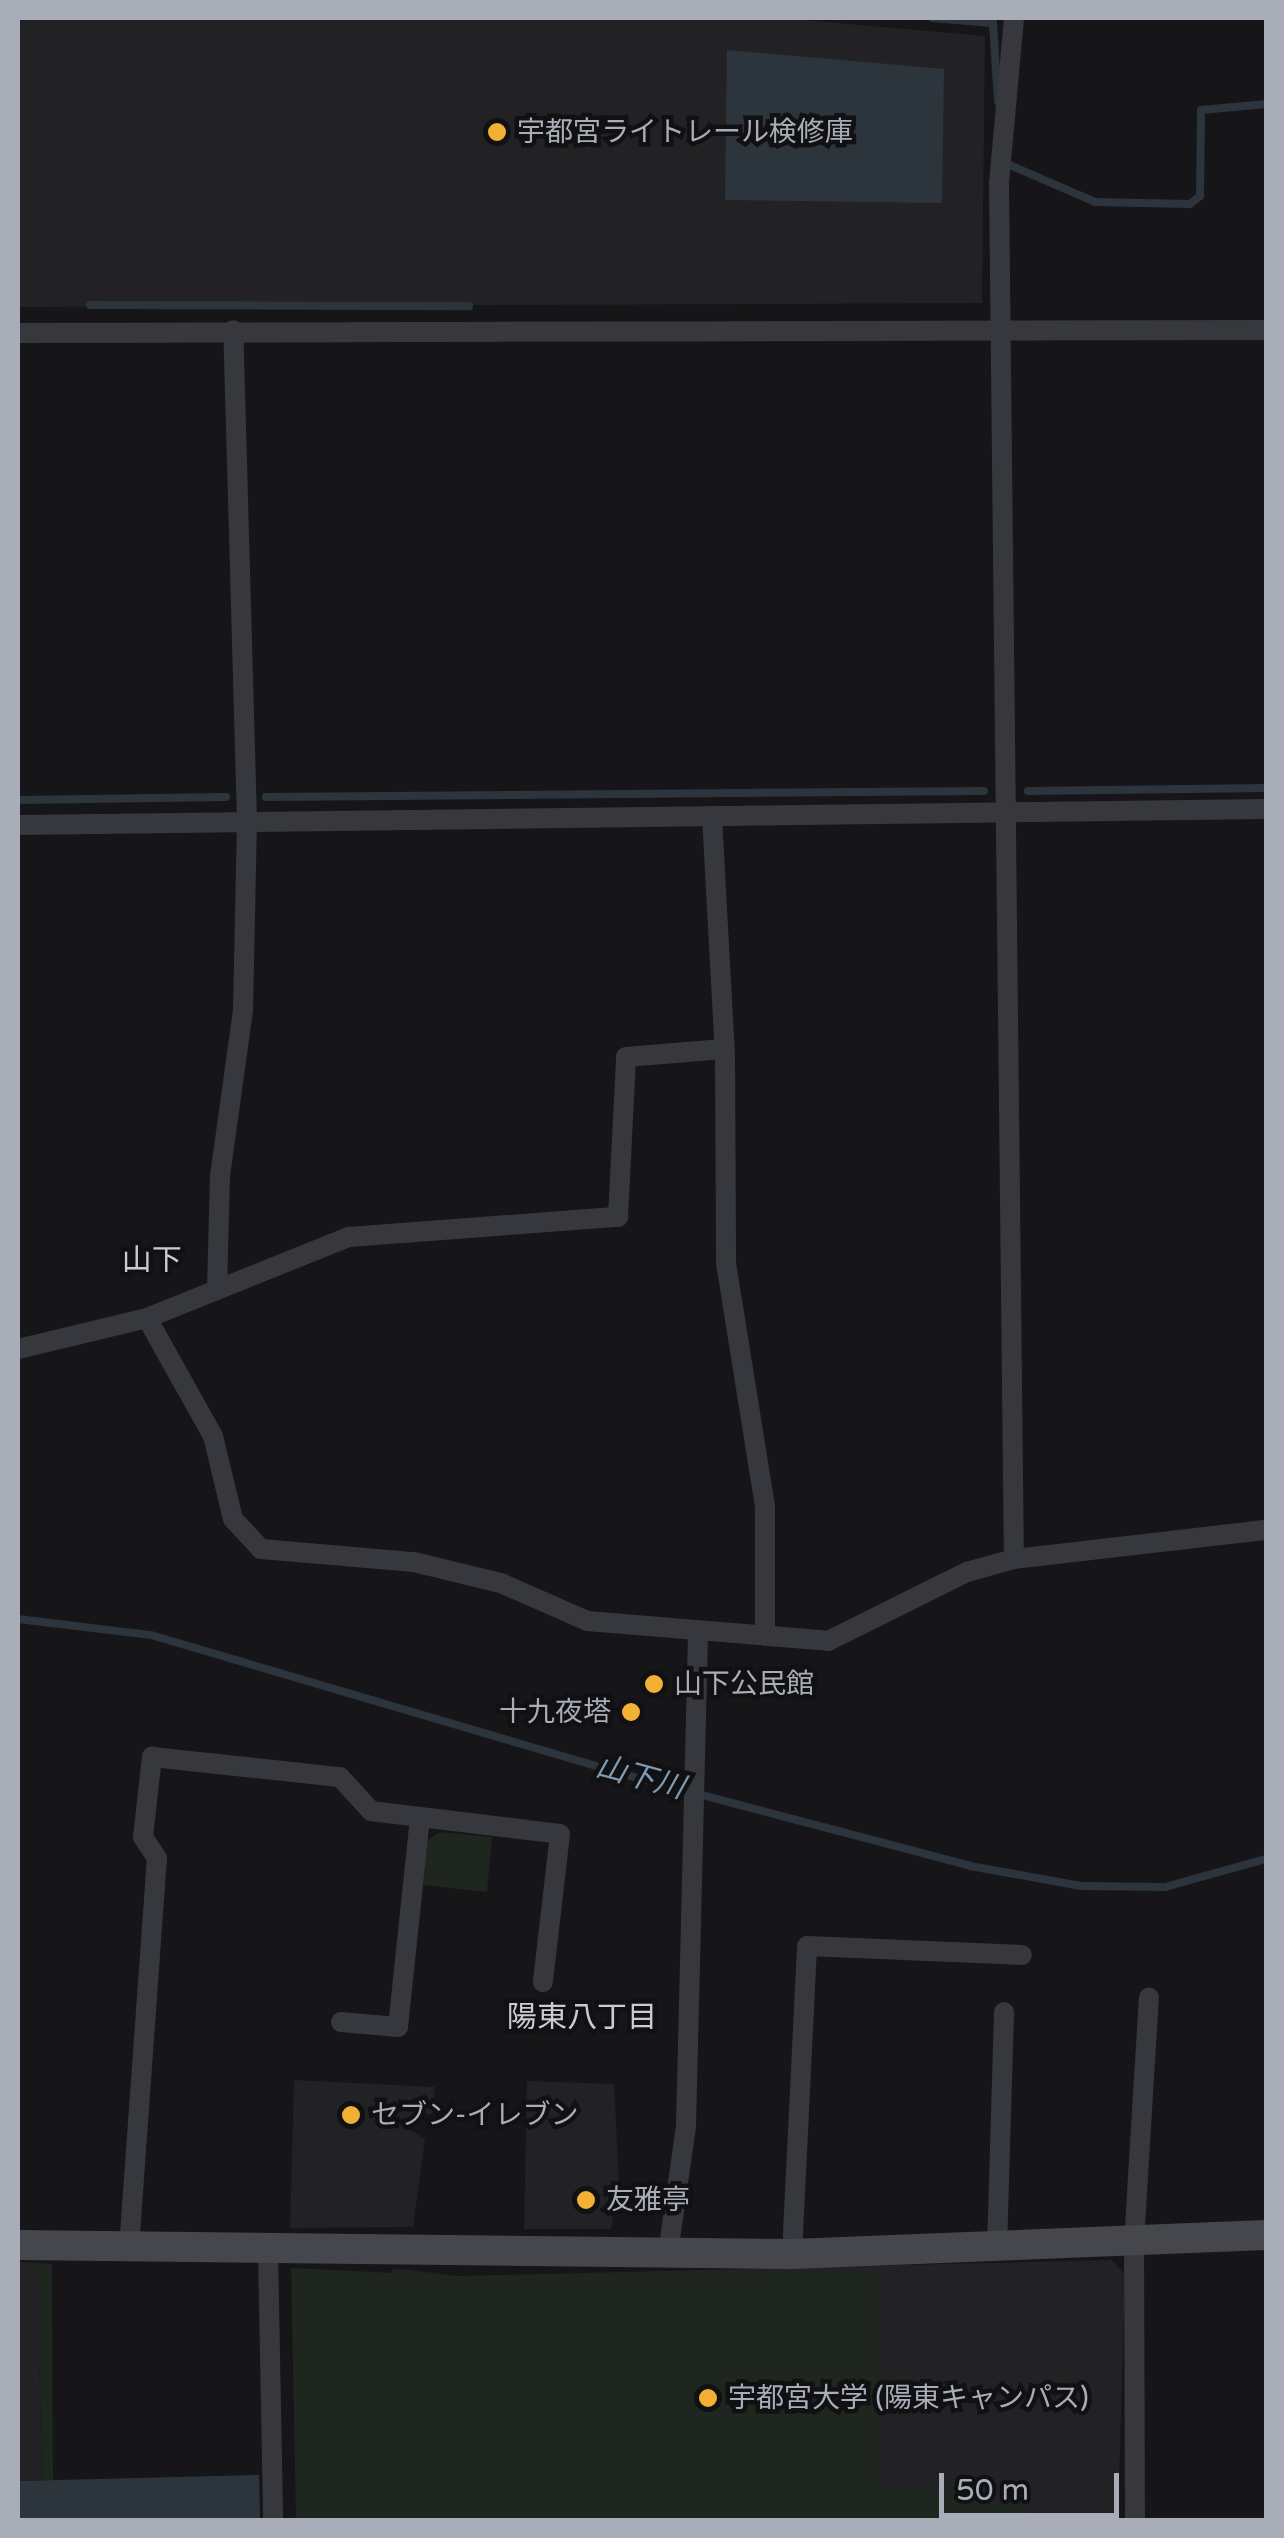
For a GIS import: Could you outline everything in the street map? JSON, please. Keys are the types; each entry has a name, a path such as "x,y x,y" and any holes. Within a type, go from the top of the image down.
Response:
{"street":[{"path":"1014,18 998,183 1014,1559"},
{"path":"218,1290 220,1176 244,1011 247,821 234,330"},
{"path":"18,333 234,330 1000,334 1266,330"},
{"path":"18,824 1266,809"},
{"path":"712,816 724,1049 726,1263 765,1506 765,1636"},
{"path":"18,1349 147,1318 349,1237 618,1217 626,1057 724,1049"},
{"path":"147,1318 213,1436 234,1519 260,1549 414,1562 501,1583 587,1622 828,1641 967,1572 1014,1559 1266,1530"},
{"path":"668,2253 686,2126 698,1633"},
{"path":"129,2248 156,1858 144,1837 152,1757 340,1778 371,1811 560,1834 543,1982"},
{"path":"341,2022 398,2027 420,1817"},
{"path":"792,2254 807,1946 1022,1955"},
{"path":"1136,2520 1134,2242 1149,1998"},
{"path":"998,2249 1004,2012"},
{"path":"18,2245 268,2251 792,2254 998,2249 1266,2235"},
{"path":"268,2251 273,2520"}],"shaded area":[{"path":"18,18 781,18 985,36 982,303 18,307"},
{"path":"727,50 944,69 942,203 725,200"},
{"path":"440,1832 492,1837 487,1892 423,1885 427,1841"},
{"path":"294,2080 435,2087 432,2114 411,2114 407,2128 425,2139 413,2227 290,2228"},
{"path":"527,2081 614,2084 619,2183 611,2229 524,2229"},
{"name":"宇都宮大学 (陽東キャンパス)","path":"1112,2260 1125,2275 1118,2520 296,2520 393,2268 458,2276"},
{"path":"18,2262 37,2263 42,2480 18,2481"},
{"path":"37,2263 52,2264 53,2480 42,2480"},
{"name":"宇都宮大学 (陽東キャンパス)","path":"291,2268 458,2276 877,2271 880,2489 951,2489 1023,2508 1038,2520 296,2520"},
{"path":"259,2475 260,2520 18,2520 18,2481"}],"waterway":[{"path":"933,18 993,23 998,102"},
{"path":"1005,163 1095,202 1190,204 1200,196 1201,110 1266,104"},
{"path":"90,305 469,306"},
{"path":"1028,791 1266,788"},
{"path":"266,797 984,791"},
{"path":"18,800 226,797"},
{"name":"山下川","path":"18,1619 151,1635 619,1773 970,1866 1081,1886 1165,1887 1266,1859"}],"place":[{"name":"宇都宮ライトレール検修庫","path":"497,132"},
{"name":"山下公民館","path":"654,1684"},
{"name":"十九夜塔","path":"631,1712"},
{"name":"セブン-イレブン","path":"351,2115"},
{"name":"友雅亭","path":"586,2200"},
{"name":"宇都宮大学 (陽東キャンパス)","path":"708,2398"}],"district":[{"name":"山下","path":"152,1261"},
{"name":"陽東八丁目","path":"582,2018"}]}
